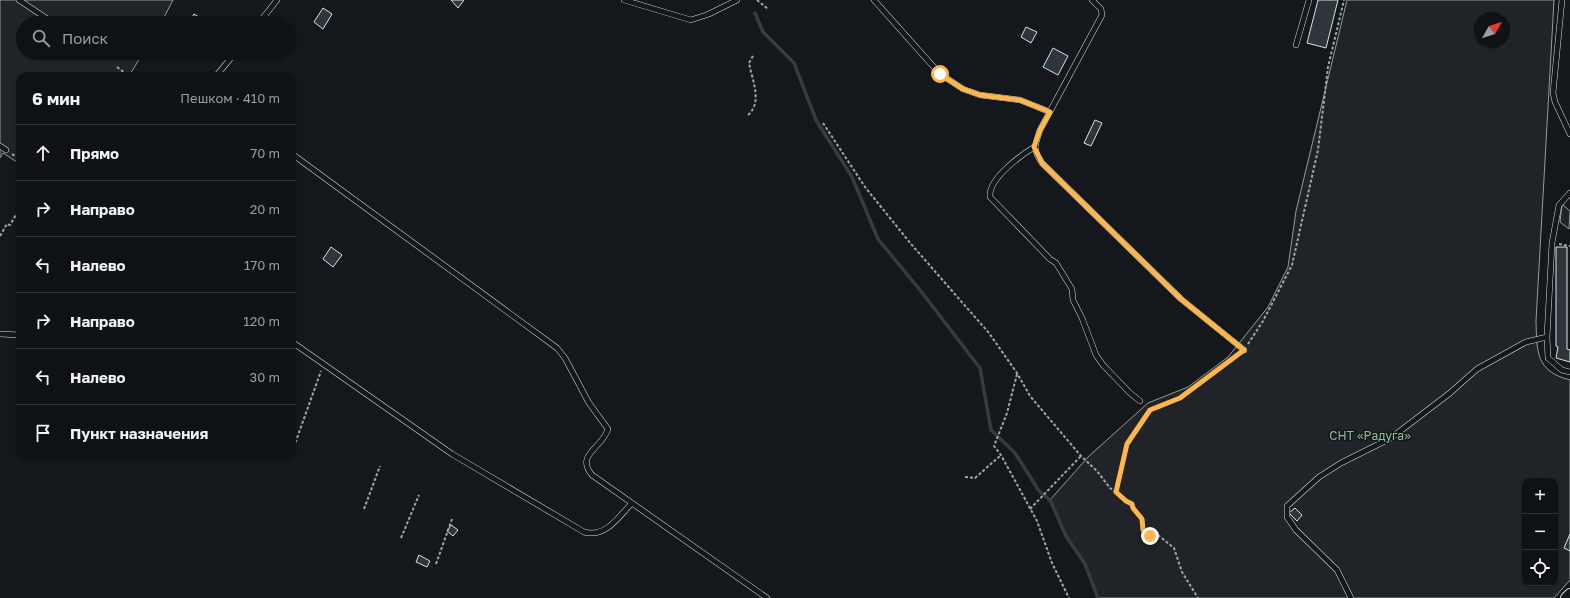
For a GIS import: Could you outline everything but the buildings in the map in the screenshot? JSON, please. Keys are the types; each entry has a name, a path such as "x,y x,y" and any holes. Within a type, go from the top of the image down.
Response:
{"street":[{"path":"1566,598 1570,594"}],"lane":[{"path":"19,0 43,16"},
{"path":"264,16 277,0"},
{"path":"624,0 691,20 710,14 737,0"},
{"path":"874,0 940,74 963,89 980,95 1020,100 1050,112"},
{"path":"1092,0 1101,9 1102,14 1040,130 1034,147 1012,163 991,185 989,190 990,197 1050,260 1056,263 1072,288 1073,300 1082,318 1096,355 1103,365 1130,393 1140,401"},
{"path":"1296,45 1309,0"},
{"path":"1562,0 1553,93 1555,102 1570,134"},
{"path":"219,72 229,60"},
{"path":"0,146 6,150"},
{"path":"1034,147 1042,163 1181,299 1244,350"},
{"path":"296,157 557,348 565,358 589,403 608,429 606,438 588,455 585,462 586,468 592,475 631,504 661,522 767,598"},
{"path":"1570,193 1559,205 1552,243 1547,337 1548,358 1562,370 1570,372"},
{"path":"0,334 16,335"},
{"path":"1351,598 1337,570 1296,530 1287,517 1288,506 1319,477 1341,463 1391,438 1450,393 1477,369 1526,342 1547,337"},
{"path":"296,345 452,454 584,532 592,535 600,533 609,527 631,504"}],"path":[{"path":"1116,492 1127,444 1150,410 1180,398 1244,350 1263,321 1292,265 1318,150 1328,67 1344,0"},
{"path":"759,1 768,9"},
{"path":"748,116 754,110 756,98 749,63 754,54"},
{"path":"117,67 123,72"},
{"path":"822,123 865,187 911,244 989,333 1017,373 1030,396 1080,456 1097,471 1116,492 1132,504 1133,508 1142,519 1143,530 1150,536 1158,535 1174,548 1182,572 1198,598"},
{"path":"0,236 7,224 10,226 16,215"},
{"path":"296,441 323,364"},
{"path":"1017,373 1007,413 994,446 1001,455 1030,509 1069,598"},
{"path":"965,477 975,478 1001,455"},
{"path":"1030,509 1080,456"},
{"path":"364,509 380,466"},
{"path":"401,538 419,495"},
{"path":"436,564 452,519"}],"green space":[{"path":"0,0 173,0 165,16 16,16 16,60 139,60 131,72 16,72 16,161 3,153 0,158"},
{"name":"СНТ «Радуга»","path":"1347,0 1554,0 1536,321 1538,350 1544,365 1550,371 1570,380 1570,580 1554,598 1098,598 1085,564 1066,536 1050,500 1088,457 1148,403 1188,387 1228,357 1268,307 1288,267 1296,211"},
{"path":"1562,204 1570,211 1569,229 1560,222"}],"waterway":[{"path":"755,13 763,32 794,63 816,120 852,177 878,239 920,290 980,368 991,430 1015,453 1039,491 1050,500 1066,536 1085,564 1098,598"}],"route":[{"path":"940,74 963,89 980,95 1020,100 1050,112 1040,130 1034,147 1036,154 1042,163 1181,299 1244,350 1180,398 1150,410 1127,444 1116,492 1132,504 1133,508 1142,519 1143,530 1150,536"}]}
